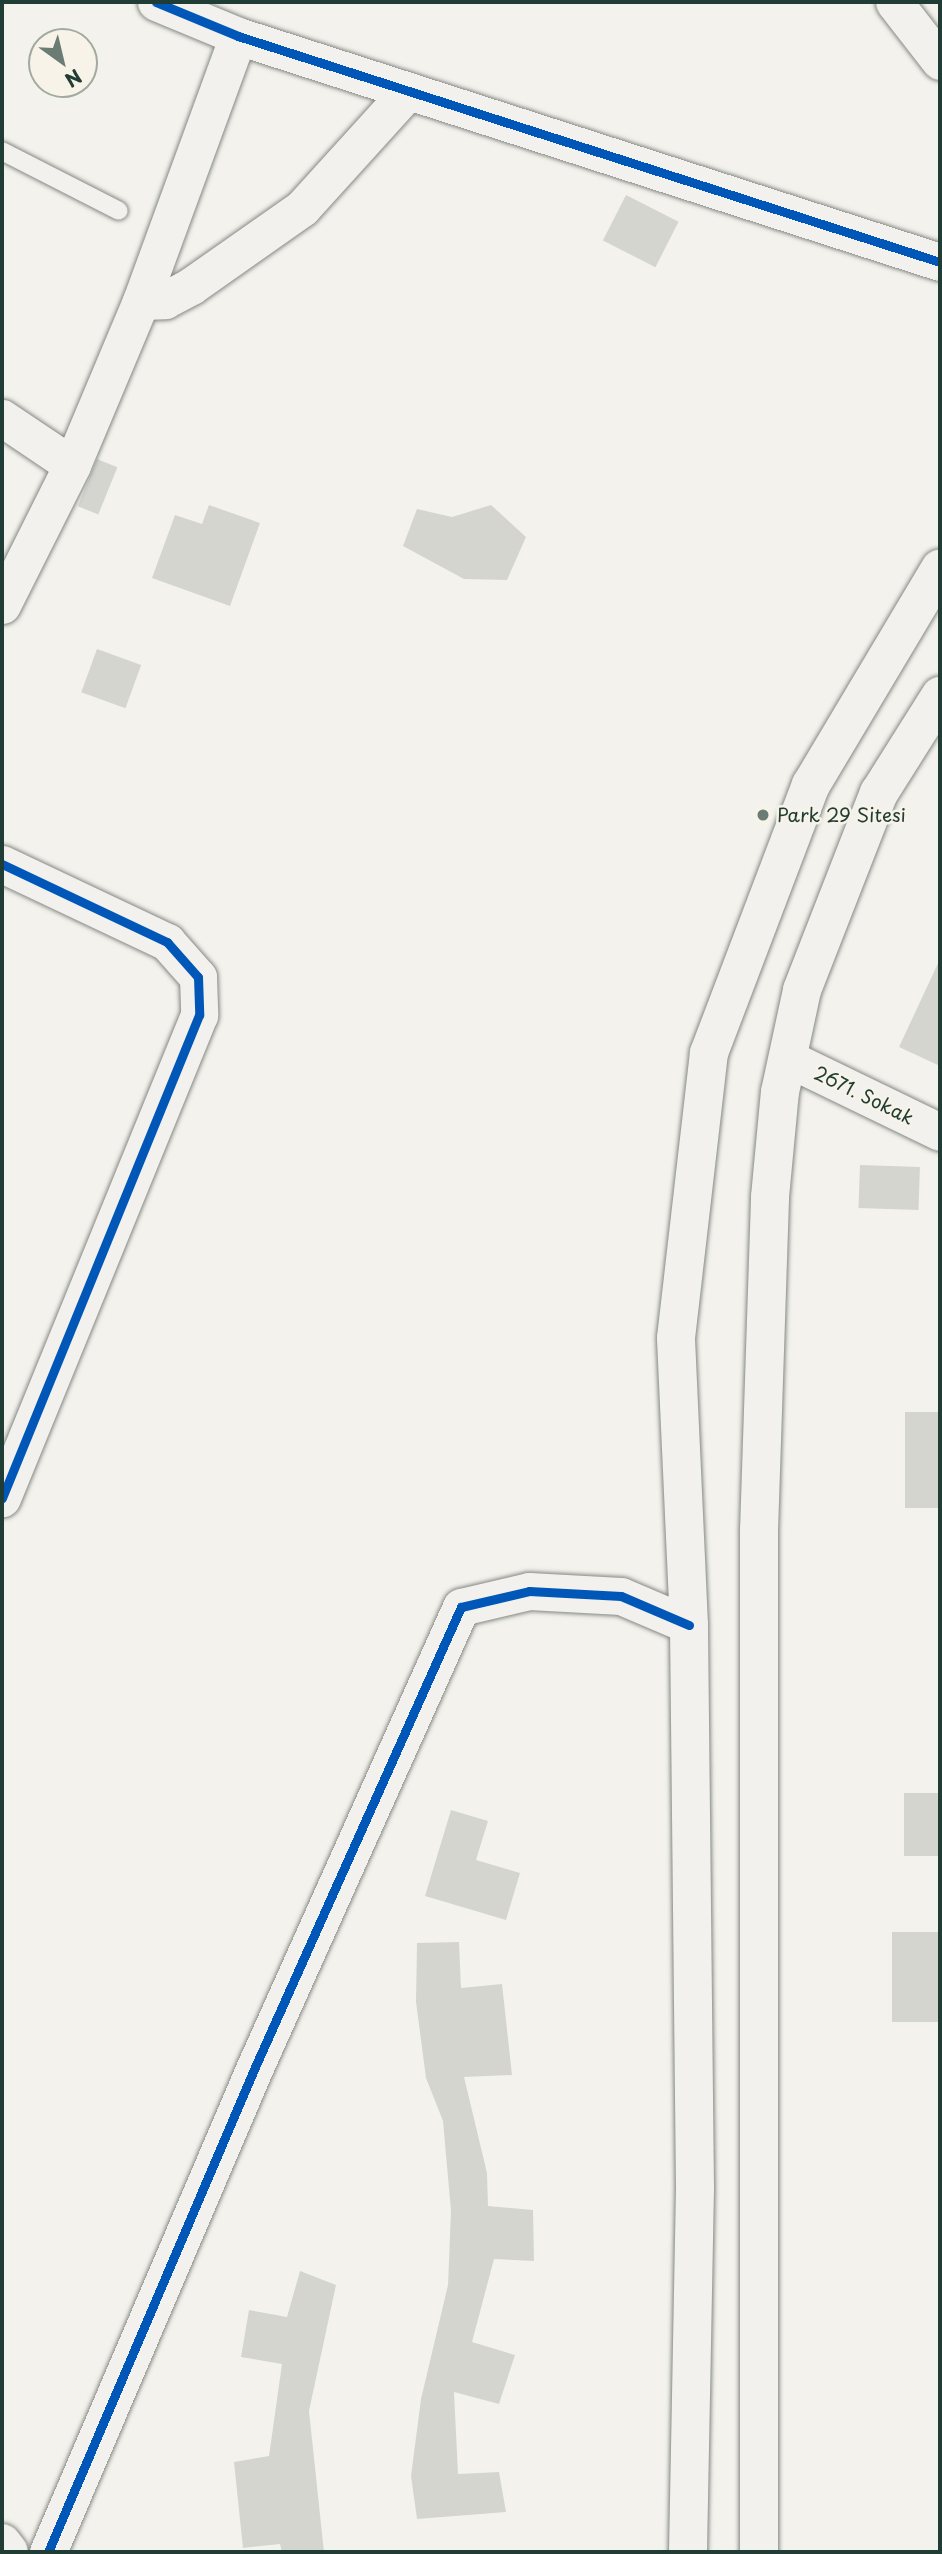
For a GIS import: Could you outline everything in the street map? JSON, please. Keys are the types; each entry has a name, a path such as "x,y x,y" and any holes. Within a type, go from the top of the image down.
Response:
{"main road":[{"path":"688,2552 695,2190 689,1625 676,1339 709,1053 811,785 940,569"},
{"path":"759,2552 760,1413 770,1197 787,1058 802,990 836,892 879,793 940,696"},
{"path":"2,2543 9,2552"}],"street":[{"path":"156,2 238,36 940,262"},
{"path":"894,2 940,61"},
{"path":"2,605 72,465 141,301 238,36"},
{"path":"141,301 165,300 191,286 302,208 408,91"},
{"path":"2,418 72,465"},
{"path":"2,864 167,942 198,977 199,1015 2,1498"},
{"name":"2671. Sokak","path":"787,1058 940,1132"},
{"path":"48,2552 255,2067 461,1607 530,1591 621,1596 689,1625"}],"lane":[{"path":"2,151 119,211"}],"building":[{"path":"626,195 679,222 655,267 603,240"},
{"path":"97,459 117,467 98,515 78,506"},
{"path":"209,505 260,523 230,606 152,578 175,515 202,524"},
{"path":"491,505 526,537 507,580 464,579 403,546 417,509 452,517"},
{"path":"97,649 141,665 125,708 81,692"},
{"path":"940,959 940,1066 899,1047"},
{"path":"860,1165 920,1167 918,1210 858,1208"},
{"path":"905,1412 940,1412 940,1508 905,1508"},
{"path":"904,1793 940,1793 940,1856 904,1856"},
{"path":"451,1810 488,1821 476,1860 520,1873 506,1920 425,1896"},
{"path":"892,1932 940,1932 940,2022 892,2022"},
{"path":"459,1942 461,1988 502,1984 512,2075 464,2077 487,2173 488,2206 533,2210 534,2261 494,2259 472,2342 515,2355 499,2404 454,2392 458,2474 499,2472 506,2512 417,2519 411,2476 421,2399 448,2285 451,2211 443,2121 426,2078 416,2002 417,1943"},
{"path":"300,2271 336,2285 309,2411 324,2552 282,2552 280,2544 243,2548 234,2462 269,2456 282,2364 241,2357 249,2310 287,2317"}],"cycle path":[{"path":"156,2 238,36 940,262"},
{"path":"2,864 167,942 198,977 199,1015 2,1498"},
{"path":"48,2552 255,2067 461,1607 529,1591 621,1596 689,1625"}],"place":[{"name":"Park 29 Sitesi","path":"763,815"}]}
